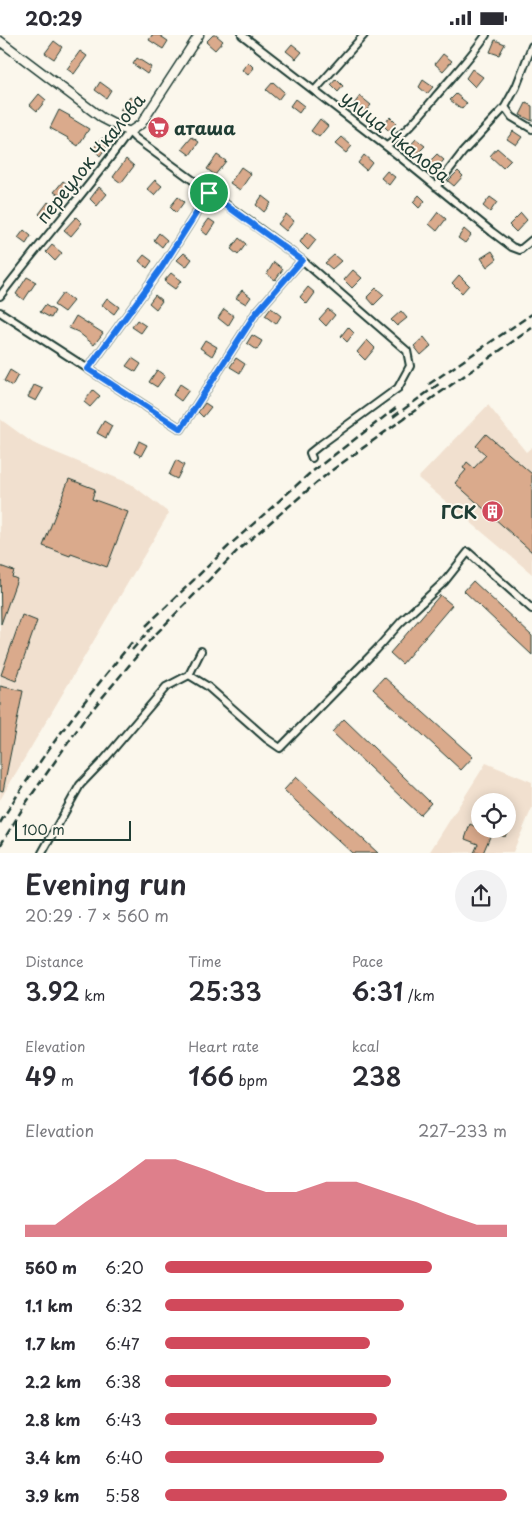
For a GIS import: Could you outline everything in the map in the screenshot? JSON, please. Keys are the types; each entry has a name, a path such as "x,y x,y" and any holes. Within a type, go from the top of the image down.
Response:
{"street":[{"name":"переулок Чкалова","path":"0,296 23,265 107,163 129,132 141,124 199,35"},
{"name":"улица Чкалова","path":"242,35 315,90 512,247 520,249 532,240"},
{"path":"315,90 364,35"},
{"path":"386,146 396,140 415,121 462,67 486,35"},
{"path":"0,41 102,118 129,132 302,260 407,351 410,365 398,388 310,453 312,458"},
{"path":"436,187 463,153 505,107 516,87 532,46"},
{"path":"505,107 512,117 532,129"},
{"path":"88,369 162,267 209,193"},
{"path":"0,312 181,429 256,313 302,260"},
{"path":"188,675 208,686 267,739 280,748 376,651 401,622 445,581 468,552 532,609"},
{"path":"42,853 80,785 104,760 166,687 188,675 201,651"}],"shaded area":[{"path":"488,405 526,452 532,447 532,574 418,478"},
{"path":"0,419 33,443 131,484 169,513 0,800"},
{"path":"486,763 532,782 532,808 513,852 429,853"}],"building":[{"path":"152,35 159,35 168,41 163,49 149,40"},
{"path":"213,35 216,35 223,41 215,50 206,42"},
{"path":"495,40 505,44 499,55 490,52"},
{"path":"54,41 62,47 54,59 45,53"},
{"path":"292,44 302,52 296,59 286,51"},
{"path":"80,51 87,56 74,74 67,69"},
{"path":"443,54 452,61 443,71 435,64"},
{"path":"137,58 151,67 147,74 133,64"},
{"path":"248,62 254,68 248,75 242,70"},
{"path":"472,69 483,77 475,87 466,78"},
{"path":"336,79 343,86 338,92 331,85"},
{"path":"423,80 433,87 427,94 419,87"},
{"path":"100,82 111,90 106,98 95,90"},
{"path":"273,82 284,92 278,100 266,90"},
{"path":"39,94 46,100 37,111 30,105"},
{"path":"456,94 467,103 462,109 450,100"},
{"path":"360,96 371,105 364,113 354,104"},
{"path":"130,97 137,102 127,115 120,110"},
{"path":"295,99 304,106 299,113 290,106"},
{"path":"526,103 532,106 532,121 520,115"},
{"path":"59,110 89,129 78,146 50,128"},
{"path":"390,117 396,123 389,131 383,125"},
{"path":"320,119 328,126 319,137 311,131"},
{"name":"аташа","path":"154,120 166,129 162,135 149,125"},
{"path":"513,131 522,137 516,145 507,139"},
{"path":"192,137 199,142 190,155 182,149"},
{"path":"342,137 352,146 346,153 335,144"},
{"path":"102,138 109,143 100,156 93,149"},
{"path":"416,139 425,146 416,155 408,148"},
{"path":"497,148 511,160 503,168 490,156"},
{"path":"437,154 444,160 435,170 428,163"},
{"path":"217,155 226,161 215,175 207,169"},
{"path":"364,155 372,162 366,170 358,163"},
{"path":"126,159 134,166 121,183 113,177"},
{"path":"241,167 251,174 240,190 230,183"},
{"path":"387,171 395,177 389,185 381,178"},
{"path":"458,171 463,176 454,186 448,181"},
{"path":"155,180 162,186 154,195 147,189"},
{"path":"63,181 70,186 62,197 54,192"},
{"path":"99,187 107,194 97,206 90,199"},
{"path":"419,195 425,201 419,208 413,202"},
{"path":"262,196 271,203 264,212 256,205"},
{"path":"178,197 184,202 176,213 170,207"},
{"path":"490,197 497,202 490,212 483,206"},
{"path":"48,202 54,207 44,218 39,214"},
{"path":"438,212 446,219 437,231 429,224"},
{"path":"521,213 527,220 516,232 509,225"},
{"path":"286,214 294,221 286,231 278,224"},
{"path":"76,217 82,223 71,236 64,230"},
{"path":"209,219 215,223 207,235 201,230"},
{"path":"464,229 471,235 465,243 458,238"},
{"path":"24,230 31,236 26,244 18,238"},
{"path":"307,232 316,240 308,250 300,242"},
{"path":"159,233 167,240 162,247 154,240"},
{"path":"239,238 246,244 238,255 231,249"},
{"path":"52,245 62,253 55,261 46,252"},
{"path":"492,251 497,259 487,267 481,258"},
{"path":"184,253 192,259 186,267 177,260"},
{"path":"144,255 152,261 147,268 139,261"},
{"path":"334,255 341,261 332,269 325,263"},
{"path":"274,262 283,269 275,280 267,274"},
{"path":"353,270 362,278 352,288 344,280"},
{"path":"171,273 181,281 175,289 164,281"},
{"path":"459,275 469,285 462,293 452,283"},
{"path":"27,277 36,282 24,300 16,294"},
{"path":"308,287 315,293 307,304 300,297"},
{"path":"376,288 384,295 374,305 367,297"},
{"path":"242,290 251,297 246,304 236,298"},
{"path":"63,293 73,301 64,312 54,305"},
{"path":"155,295 162,301 156,309 149,303"},
{"path":"107,298 119,307 114,314 102,305"},
{"path":"45,305 55,311 51,318 40,312"},
{"path":"271,308 281,316 276,324 265,316"},
{"path":"224,309 234,316 228,326 218,318"},
{"path":"328,309 335,315 326,326 319,319"},
{"path":"401,311 407,318 397,326 391,320"},
{"path":"76,316 103,333 94,345 78,332 69,328"},
{"path":"137,320 146,326 141,333 132,327"},
{"path":"348,327 354,333 347,342 341,336"},
{"path":"252,335 262,341 257,350 247,343"},
{"path":"424,337 431,346 421,355 414,346"},
{"path":"205,340 217,347 212,356 200,348"},
{"path":"367,340 375,348 365,360 357,352"},
{"path":"132,358 141,364 136,372 126,366"},
{"path":"236,358 245,364 240,373 230,367"},
{"path":"10,370 18,375 12,386 4,381"},
{"path":"157,370 165,376 157,387 149,382"},
{"path":"180,384 189,390 181,401 173,395"},
{"path":"34,385 43,389 36,401 28,397"},
{"path":"93,390 100,396 90,407 84,402"},
{"path":"205,403 211,407 203,417 198,412"},
{"path":"104,421 112,426 106,438 97,433"},
{"path":"486,434 532,474 532,552 455,483 466,470 463,468 467,462 474,468 486,455 476,446"},
{"path":"139,441 147,445 141,456 134,452"},
{"path":"176,460 184,465 177,479 169,475"},
{"path":"69,479 95,489 92,499 128,512 107,567 43,546"},
{"path":"0,566 14,571 12,577 17,579 1,624"},
{"path":"473,581 532,636 532,655 464,591"},
{"path":"440,595 452,605 402,664 390,653"},
{"path":"22,615 37,621 16,681 1,675"},
{"path":"384,677 473,757 461,770 373,689"},
{"path":"0,686 23,691 3,791 0,790"},
{"path":"344,719 431,803 420,815 332,732"},
{"path":"296,777 378,853 352,853 284,790"},
{"path":"470,824 471,838 489,838 483,853 474,853 478,844 465,839"}],"railway":[{"path":"429,384 532,314"},
{"path":"0,846 26,803 86,717 151,639 238,550 335,468 532,328"},
{"path":"393,417 439,384"},
{"path":"146,626 232,543 309,474 396,408"},
{"path":"132,650 155,624"},
{"path":"0,823 47,752 133,641"}],"place":[{"name":"аташа","path":"158,127"},
{"name":"ГСК","path":"493,511"}],"route":[{"path":"209,193 302,260 256,313 181,429 88,369 162,267 209,193"}]}
